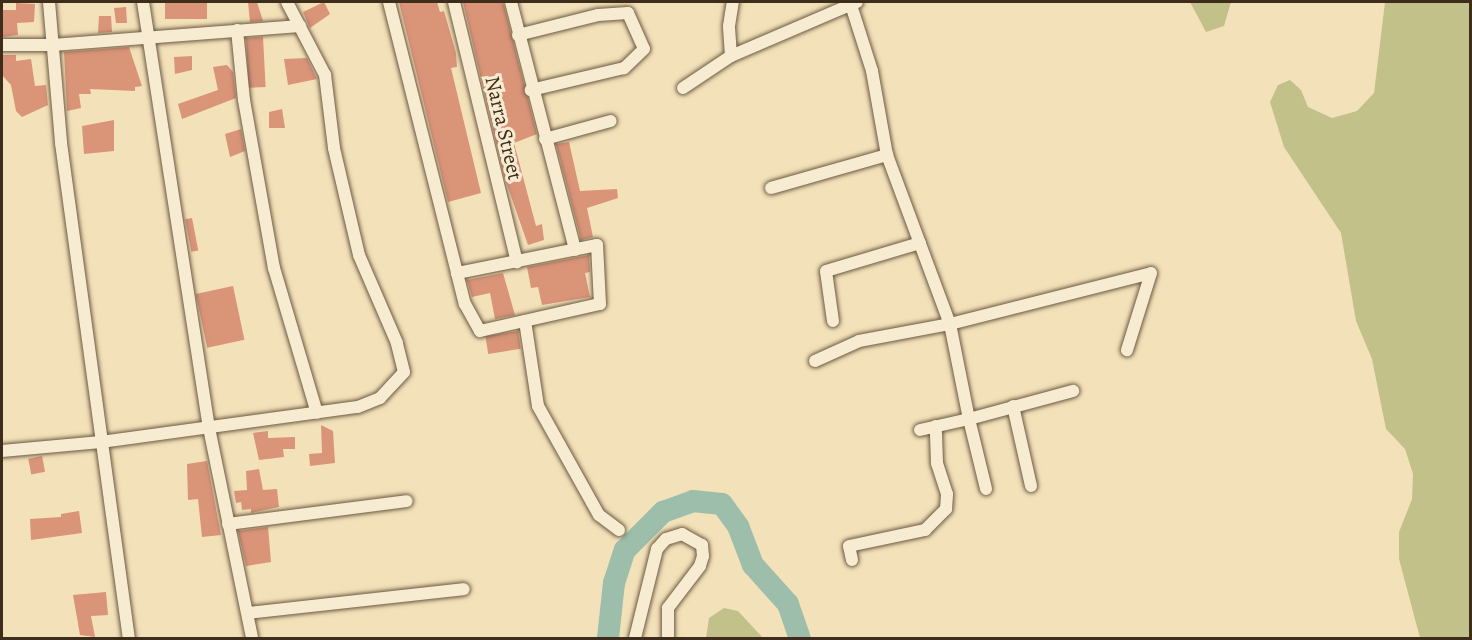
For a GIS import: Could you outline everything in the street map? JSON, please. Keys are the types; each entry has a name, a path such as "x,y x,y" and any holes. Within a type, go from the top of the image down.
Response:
{"street":[{"path":"49,2 61,143 129,639"},
{"path":"143,2 146,37 209,428 252,639"},
{"path":"2,451 101,442 358,408 380,398 404,372 397,344 359,255 334,148 325,75 287,2"},
{"path":"389,2 457,273 465,304 480,330 600,304 597,245 517,263 457,273"},
{"name":"Narra Street","path":"454,2 517,263"},
{"path":"511,2 531,90 575,250"},
{"path":"731,56 729,26 733,2"},
{"path":"683,88 731,56 854,3 872,71 887,155 950,324 969,420 986,489"},
{"path":"518,35 598,15 628,13 644,49 624,68 531,90"},
{"path":"2,45 52,45 300,26"},
{"path":"237,30 244,100 274,268 317,412"},
{"path":"545,139 611,122"},
{"path":"771,188 887,155"},
{"path":"832,321 826,271 920,243"},
{"path":"815,361 859,342 950,324 1151,273 1127,350"},
{"path":"525,321 538,406 599,515 619,530"},
{"path":"920,430 969,420 1073,391"},
{"path":"1013,406 1031,486"},
{"path":"852,560 849,546 925,530 946,509 947,494 937,463 936,426"},
{"path":"228,524 407,501"},
{"path":"635,639 657,549 666,538 682,534 702,545 703,556 700,566 668,608 668,639"},
{"path":"248,613 464,589"}],"shaded area":[{"path":"1190,2 1231,2 1224,26 1206,32"},
{"path":"1385,2 1470,2 1470,638 1420,638 1399,559 1399,532 1412,499 1413,474 1405,449 1386,429 1372,359 1356,321 1341,233 1284,147 1270,102 1278,85 1290,80 1301,90 1308,107 1332,118 1357,111 1374,93"},
{"path":"724,608 738,611 763,638 706,638 709,618"}],"building":[{"path":"165,2 207,2 207,19 165,19"},
{"path":"248,2 257,2 263,21 250,22"},
{"path":"324,2 330,14 310,28 303,12"},
{"path":"399,2 437,2 440,12 444,11 456,53 457,67 451,68 481,193 448,202"},
{"path":"463,2 503,2 537,134 514,143 536,226 542,224 544,240 528,245 504,176"},
{"path":"16,3 35,4 34,22 17,23 18,35 2,37 2,10 16,10"},
{"path":"126,7 127,23 116,23 114,8"},
{"path":"99,16 111,16 112,32 98,33"},
{"path":"263,37 266,87 249,88 246,38"},
{"path":"129,47 142,86 135,87 135,91 90,89 91,94 79,94 81,108 67,111 64,52"},
{"path":"2,55 16,55 16,61 31,59 35,86 46,85 48,105 22,117 16,111 11,85 2,75"},
{"path":"192,56 192,70 175,74 174,57"},
{"path":"307,58 317,79 288,85 284,59"},
{"path":"227,65 233,72 236,98 182,119 178,104 218,90 213,67"},
{"path":"282,109 285,128 269,128 269,112"},
{"path":"114,120 114,151 84,154 82,126"},
{"path":"241,129 245,151 230,157 225,134"},
{"path":"569,142 580,191 617,189 618,198 587,208 593,237 581,240 556,144"},
{"path":"192,218 198,250 191,252 185,219"},
{"path":"589,255 590,272 585,273 590,297 542,305 538,287 531,288 527,267"},
{"path":"503,273 515,315 495,319 490,293 472,297 467,280"},
{"path":"233,286 244,340 207,348 196,294"},
{"path":"518,331 521,349 488,354 485,336"},
{"path":"321,425 333,431 335,463 310,466 309,454 322,453"},
{"path":"268,431 268,438 295,437 295,449 283,449 284,457 259,460 253,433"},
{"path":"42,456 45,472 31,474 28,459"},
{"path":"207,461 221,535 202,537 198,499 188,500 187,464"},
{"path":"259,469 263,490 277,489 279,507 251,513 251,509 242,510 241,502 236,503 234,491 247,490 246,471"},
{"path":"79,511 82,533 31,540 30,519 61,517 61,514"},
{"path":"268,527 271,562 246,566 238,531"},
{"path":"106,592 108,615 91,616 95,637 80,635 73,595"}],"waterway":[{"path":"608,638 614,583 625,550 663,512 693,501 722,504 738,526 753,565 788,604 800,638"}]}
